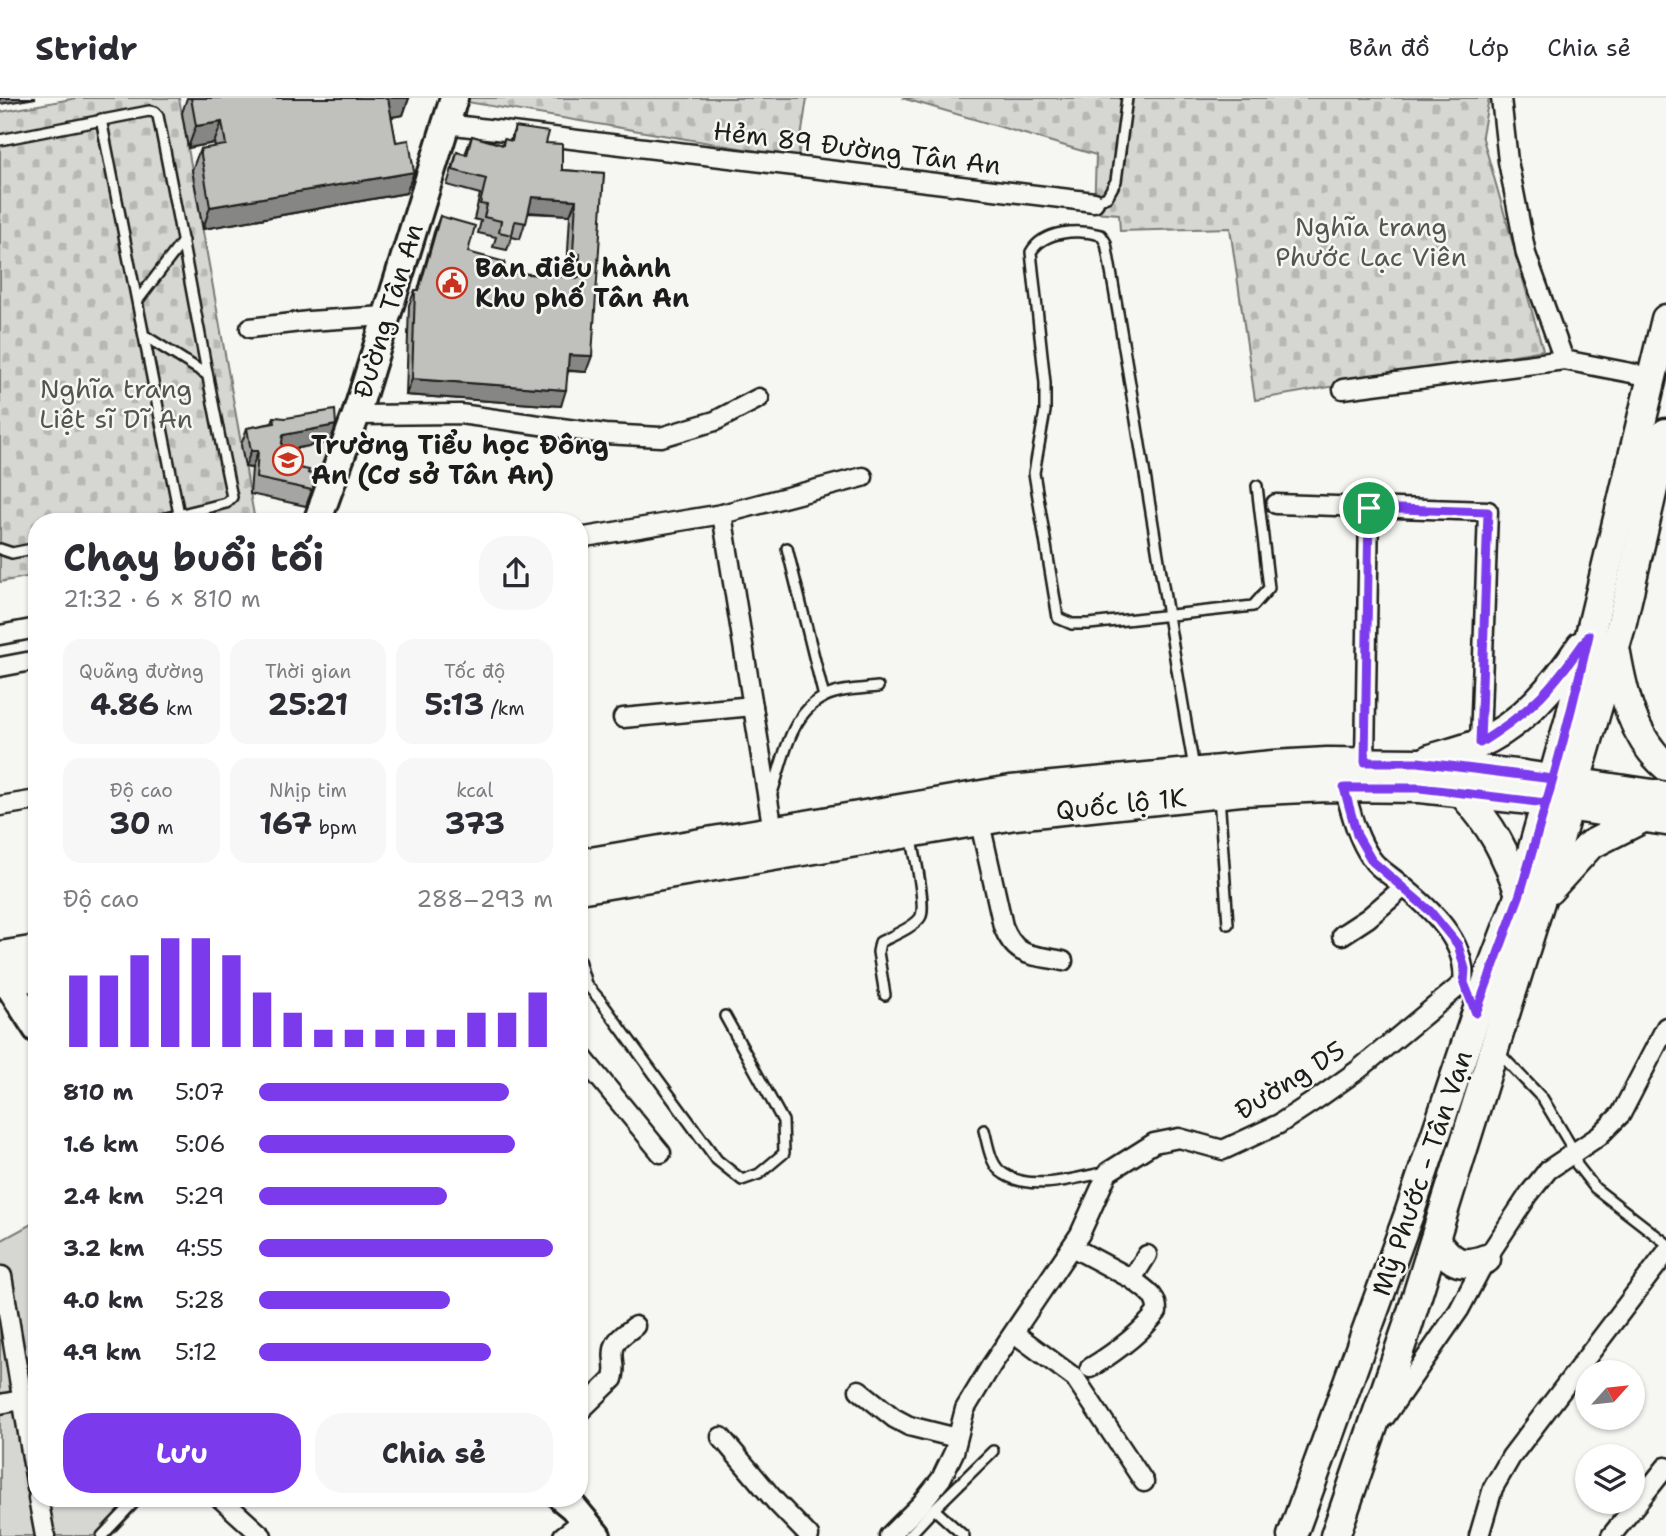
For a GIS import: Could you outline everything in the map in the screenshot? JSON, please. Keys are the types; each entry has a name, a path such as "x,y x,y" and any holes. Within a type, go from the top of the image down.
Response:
{"main road":[{"name":"Mỹ Phước - Tân Vạn","path":"1561,793 1570,718 1666,319"},
{"name":"Mỹ Phước - Tân Vạn","path":"1335,1536 1435,1240 1495,1048 1530,897 1561,793 1615,646 1666,433"},
{"path":"1418,762 1480,743 1526,712 1561,676 1589,635"},
{"path":"1615,646 1629,709 1642,736 1666,766"},
{"name":"Quốc lộ 1K","path":"588,862 770,817 1195,771 1313,763 1418,762 1561,793 1655,819"},
{"name":"Quốc lộ 1K","path":"588,887 1015,815 1219,794 1344,788 1420,788 1462,793 1666,796"},
{"path":"1462,793 1483,817 1530,897 1590,845 1655,819"},
{"name":"Mỹ Phước - Tân Vạn","path":"1292,1536 1409,1214 1476,1013 1530,897"},
{"path":"2,973 28,956"},
{"path":"2,973 28,975"},
{"path":"1435,1240 1455,1262 1473,1264 1486,1259"}],"street":[{"name":"Đường Tân An","path":"320,513 454,98"},
{"path":"1501,98 1508,161 1526,254 1564,360"},
{"name":"Hẻm 89 Đường Tân An","path":"446,124 1094,202"},
{"path":"250,328 385,316"},
{"path":"1343,389 1564,360 1652,377"},
{"path":"349,416 460,414 604,434 661,437 715,421 759,398"},
{"path":"588,536 722,514 863,477"},
{"path":"1276,504 1488,512 1480,743"},
{"path":"1365,762 1369,508"},
{"path":"722,514 770,817"},
{"path":"28,630 2,634 6,666 28,662"},
{"path":"623,718 753,706"},
{"path":"1344,788 1357,835 1372,861 1431,912 1458,945 1465,969 1464,983 1476,1013"},
{"path":"0,806 28,801"},
{"path":"980,823 1003,926 1009,940 1018,951 1063,961"},
{"path":"1342,935 1368,918 1404,887"},
{"path":"2,973 28,1015"},
{"name":"Đường D5","path":"1108,1172 1153,1143 1179,1138 1223,1150 1279,1124 1358,1070 1464,983"},
{"path":"1368,1441 1459,1310 1486,1259 1548,1170 1599,1136 1621,1114 1666,1027"},
{"path":"588,1064 661,1153"},
{"path":"889,1536 941,1479 965,1409 1072,1247 1108,1172"},
{"path":"1072,1247 1132,1279 1153,1296 1158,1306 1157,1312 1114,1353 1090,1368"},
{"path":"1479,1536 1493,1488 1511,1457 1666,1253"},
{"path":"1132,1279 1147,1255"},
{"path":"2,1276 28,1390"},
{"path":"588,1403 613,1379 615,1373 612,1350 635,1326"},
{"path":"1014,1333 1075,1378 1144,1482"},
{"path":"859,1390 894,1418 909,1426 957,1438"},
{"path":"0,1404 28,1399"},
{"path":"721,1437 809,1536"},
{"path":"1611,1536 1666,1468"},
{"path":"40,1507 45,1536"},
{"path":"230,1507 262,1536"},
{"path":"567,1507 581,1531"}],"lane":[{"path":"1094,202 1107,197 1116,181 1127,98"},
{"path":"0,141 149,111 155,111 158,116 232,497 226,503 183,513"},
{"path":"101,119 179,513"},
{"path":"1195,771 1167,615 1107,243 1101,235 1085,231 1055,234 1036,243 1031,252 1045,383 1045,411 1034,473 1058,618 1072,624 1167,615 1254,606 1269,588 1257,486"},
{"path":"138,300 183,241"},
{"path":"145,336 206,373"},
{"path":"787,548 824,697"},
{"path":"0,549 12,553 28,550"},
{"path":"770,817 797,721 824,697 844,691 878,687"},
{"path":"1219,794 1227,924"},
{"path":"885,995 878,952 880,942 915,923 921,916 911,833"},
{"path":"588,986 718,1160 742,1180 759,1174 784,1153 783,1121 724,1016"},
{"path":"1495,1048 1543,1099 1574,1151 1577,1165 1595,1188 1666,1243"},
{"path":"984,1130 991,1158 1002,1174 1030,1183 1068,1180 1108,1172"},
{"path":"909,1536 993,1451"},
{"path":"102,1536 129,1507"},
{"path":"934,1509 964,1536"}],"shaded area":[{"name":"Trường Tiểu học Đông An (Cơ sở Tân An)","path":"349,419 314,508 250,494 241,445"}],"green space":[{"name":"Nghĩa trang Liệt sĩ Dĩ An","path":"77,98 179,98 254,513 28,513 28,577 0,582 0,112"},
{"path":"444,98 807,98 798,158"},
{"name":"Nghĩa trang Phước Lạc Viên","path":"902,98 1489,98 1482,135 1543,350 1255,400 1230,228 1120,231 1119,214 1094,212 1096,155"},
{"path":"28,1226 28,1507 138,1507 111,1536 0,1536 0,1241"}],"building":[{"path":"191,98 388,98 396,142 409,140 414,172 210,207 200,149 226,145 222,122 196,126"},
{"path":"515,127 549,132 546,143 562,144 562,170 604,173 592,356 569,355 566,390 412,379 415,290 419,290 440,216 475,226 468,252 505,262 503,272 579,278 580,254 573,253 576,200 532,197 526,223 515,221 512,235 499,232 501,221 484,217 487,205 480,204 486,179 453,170 457,152 467,155 472,136 503,145 504,139 512,141"},
{"path":"335,410 336,425 283,435 279,464 309,470 308,473 317,476 312,490 256,478 258,451 251,451 247,428 275,423 274,417 286,418"}],"place":[{"name":"Ban điều hành Khu phố Tân An","path":"452,283"},
{"name":"Trường Tiểu học Đông An (Cơ sở Tân An)","path":"288,460"}],"route":[{"path":"1369,508 1365,762 1418,762 1553,779 1520,894 1476,1013 1464,983 1465,969 1458,945 1431,912 1372,861 1357,835 1344,788 1420,788 1546,803 1553,779 1564,741 1570,718 1589,635 1545,694 1507,727 1480,743 1488,512 1369,508"}]}
